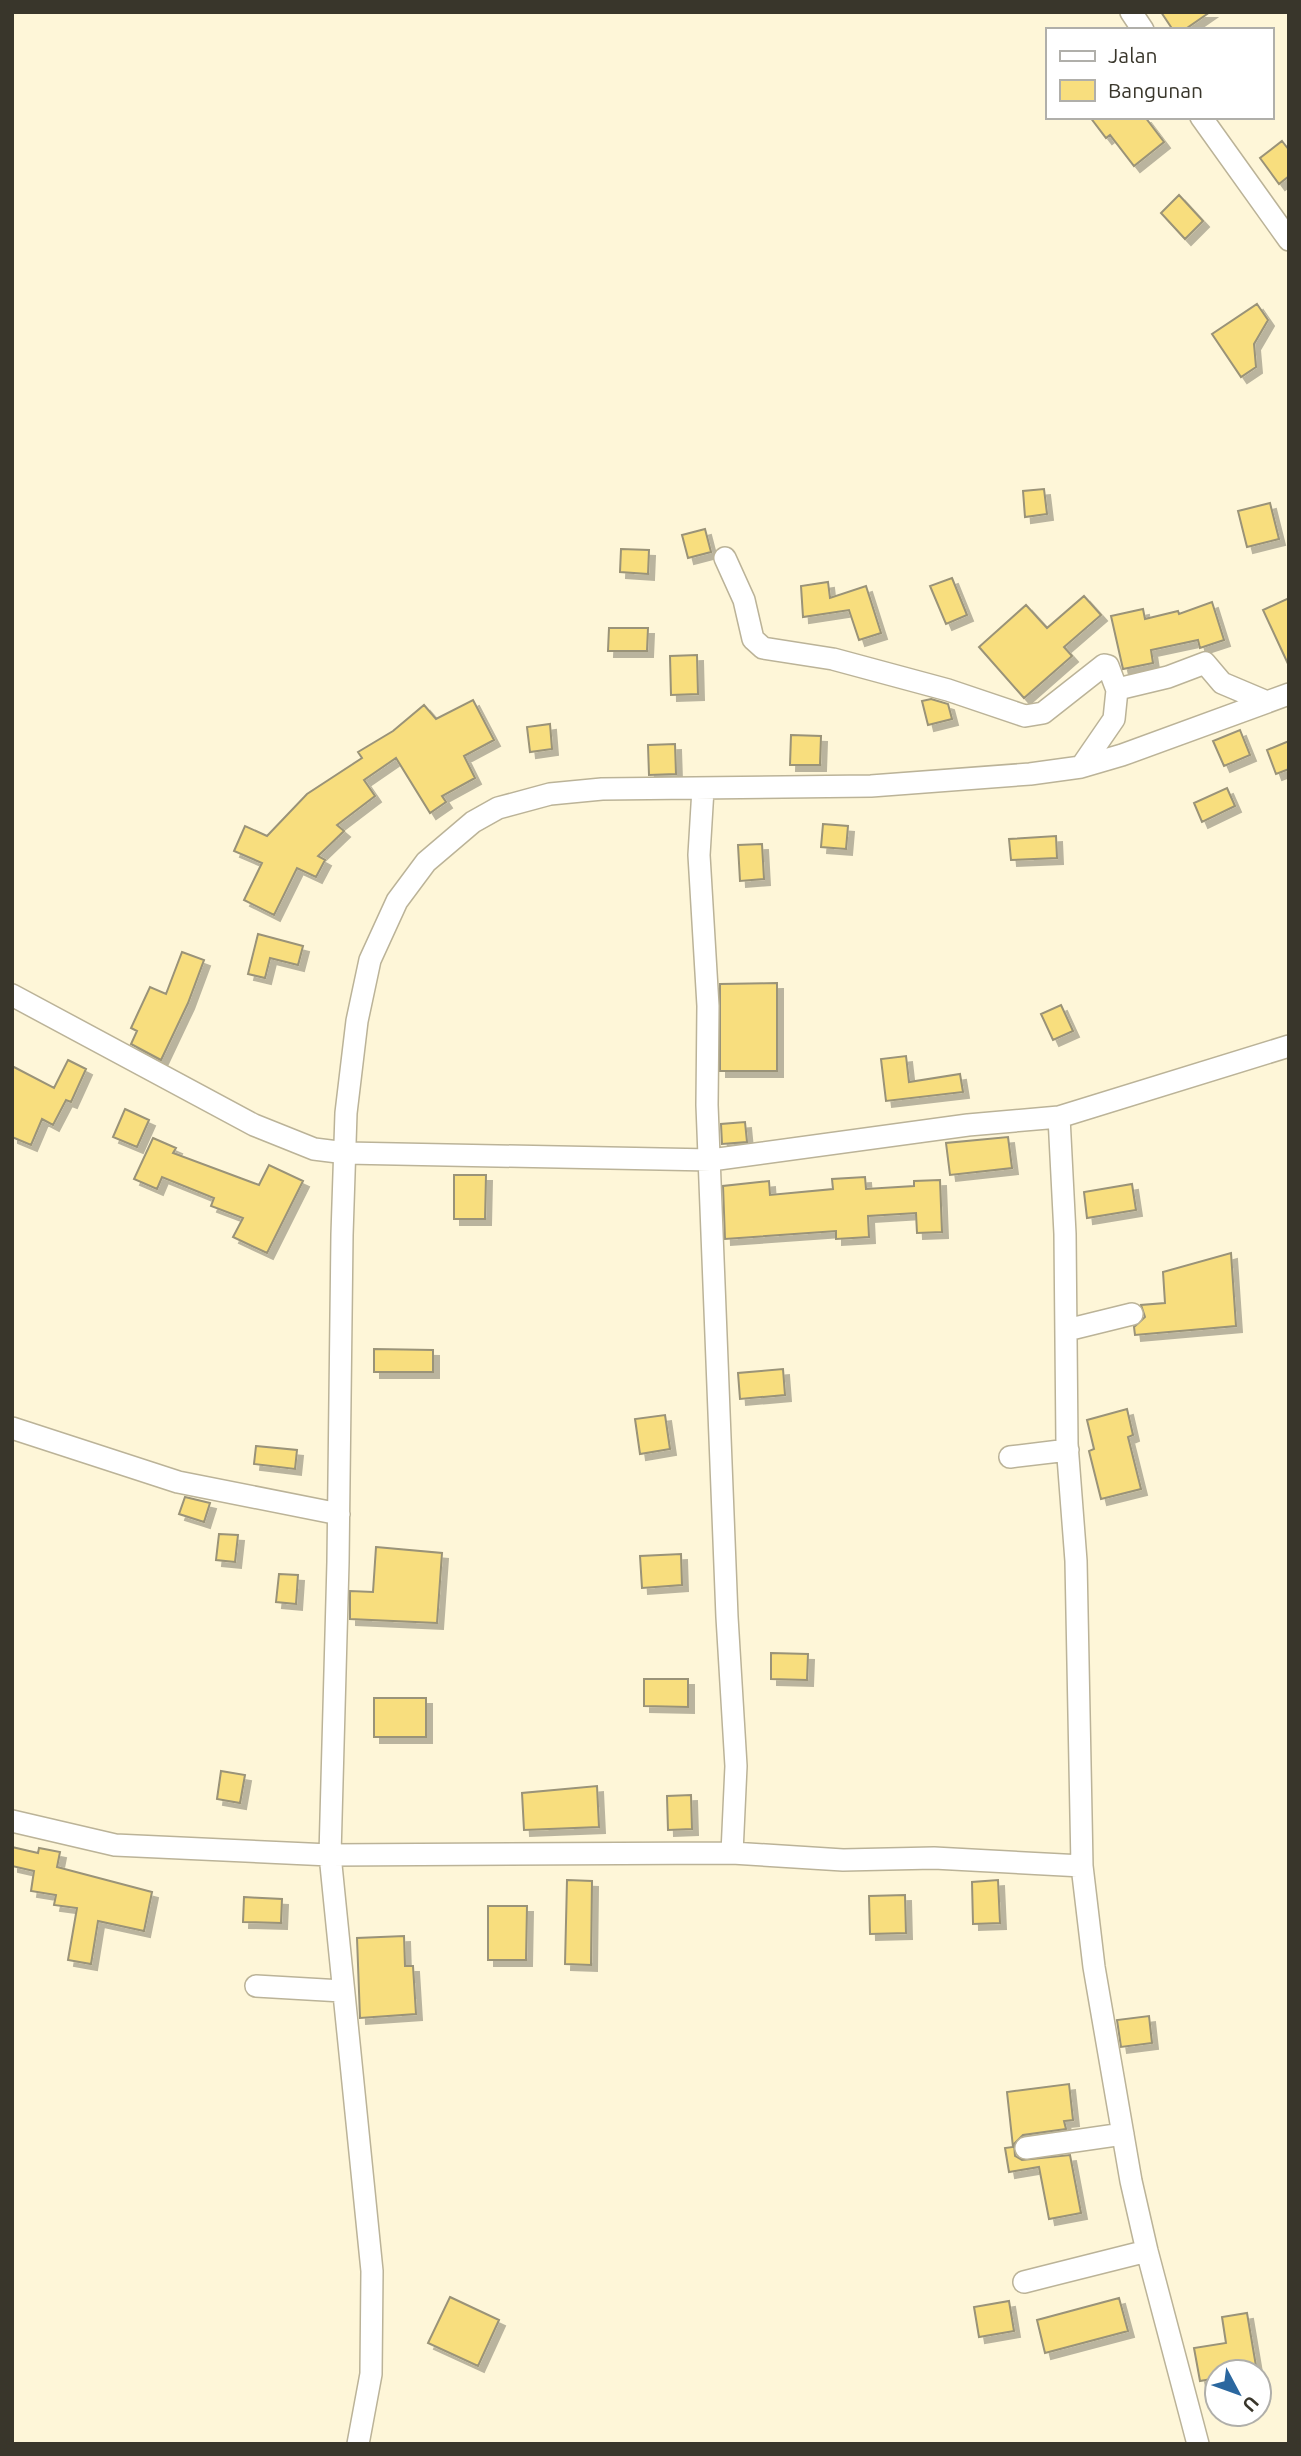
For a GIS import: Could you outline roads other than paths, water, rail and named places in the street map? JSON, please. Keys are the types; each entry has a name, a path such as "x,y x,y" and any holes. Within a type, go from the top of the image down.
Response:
{"street":[{"path":"1131,12 1142,28"},
{"path":"1202,119 1289,240"},
{"path":"725,558 744,600 752,639 763,648 832,659 960,694 1025,716 1043,713 1104,665 1108,666 1117,690 1114,719 1081,767"},
{"path":"1117,690 1205,663 1222,683 1267,702"},
{"path":"358,2444 370,2374 372,2271 330,1855 339,1514 342,1235 350,1072 370,961 397,901 426,862 473,822 498,808 550,794 602,789 871,786 1030,774 1081,767 1289,694"},
{"path":"703,789 699,855 727,1617 736,1766 732,1853"},
{"path":"12,995 254,1125 314,1149 346,1153 711,1160 968,1125 1059,1117 1289,1046"},
{"path":"1059,1117 1067,1330 1068,1451 1076,1561 1082,1867 1094,1967 1123,2134 1147,2251 1198,2444"},
{"path":"1067,1330 1132,1314"},
{"path":"12,1428 178,1482 339,1514"},
{"path":"1010,1457 1068,1451"},
{"path":"12,1821 115,1845 330,1855 732,1853 843,1860 934,1858 1082,1867"},
{"path":"256,1986 342,1991"},
{"path":"1026,2148 1123,2134"},
{"path":"1024,2282 1147,2251"}]}
